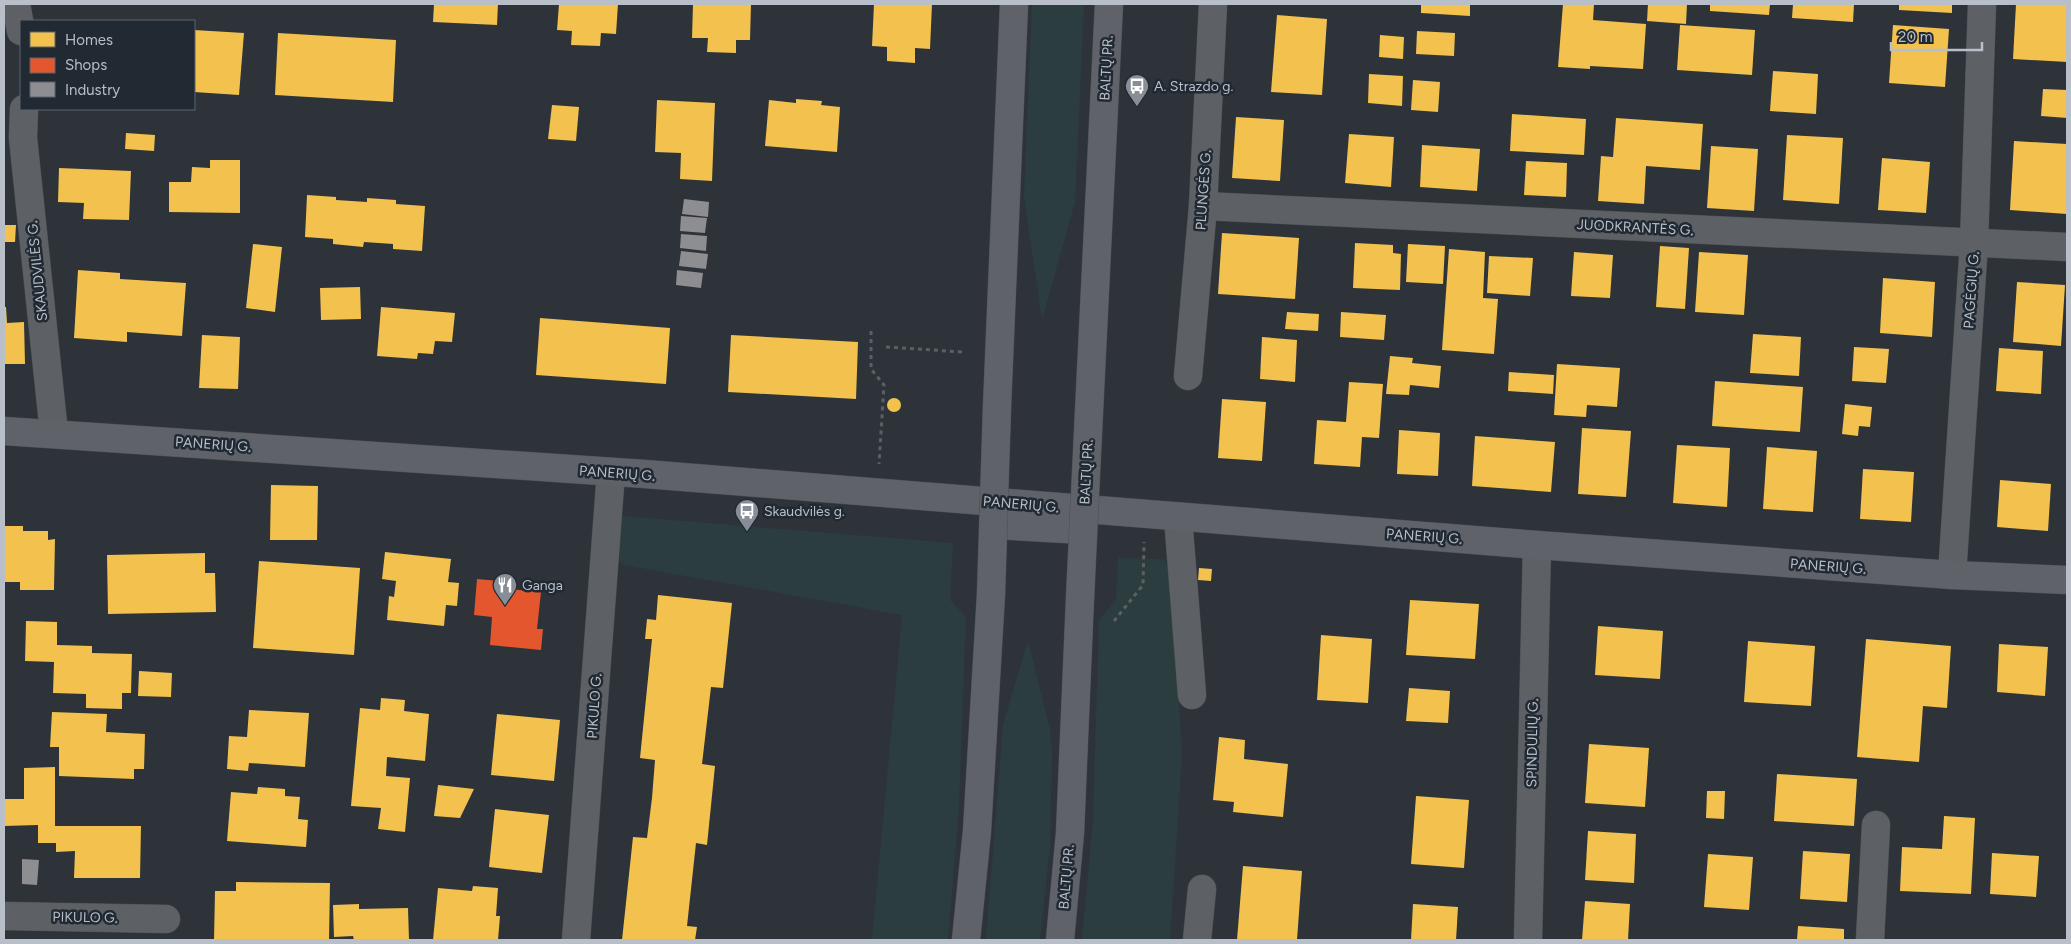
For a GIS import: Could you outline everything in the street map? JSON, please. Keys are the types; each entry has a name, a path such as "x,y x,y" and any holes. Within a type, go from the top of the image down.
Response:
{"main road":[{"path":"966,940 977,831 991,594 1014,4"},
{"name":"BALTŲ PR.","path":"1060,940 1070,833 1109,4"},
{"name":"PANERIŲ G.","path":"4,431 611,472 1145,515 1952,575 2067,580"},
{"path":"994,525 1083,530"}],"street":[{"path":"16,4 20,26"},
{"name":"PLUNGĖS G.","path":"1188,376 1203,206 1213,4"},
{"name":"PAGĖGIŲ G.","path":"1952,575 1974,243 1982,4"},
{"name":"SKAUDVILĖS G.","path":"24,110 23,138 54,433"},
{"name":"JUODKRANTĖS G.","path":"1203,206 2067,247"},
{"name":"PIKULO G.","path":"576,940 611,472"},
{"path":"1178,517 1192,695"},
{"name":"SPINDULIŲ G.","path":"1528,940 1537,545"},
{"path":"1870,940 1876,824"},
{"path":"1197,940 1202,889"},
{"name":"PIKULO G.","path":"4,916 166,919"}],"path":[{"path":"871,331 871,369 884,385 878,492"},
{"path":"886,347 962,352"},
{"path":"1114,621 1143,585 1145,515"}],"shaded area":[{"path":"1032,4 1084,4 1075,202 1042,320 1024,197"},
{"path":"622,516 953,543 950,600 966,617 959,806 948,940 872,940 902,615 624,565 619,561"},
{"path":"1118,558 1164,559 1171,572 1182,755 1170,940 1082,940 1093,819 1099,620 1116,600"},
{"path":"1028,640 1050,729 1052,752 1050,847 1040,940 986,940 1003,725"}],"building: Homes":[{"path":"434,4 498,4 497,25 433,22"},
{"path":"559,4 618,4 616,34 601,33 600,46 571,45 572,31 557,30"},
{"path":"693,4 751,4 750,40 736,40 736,53 707,52 708,38 692,38"},
{"path":"874,4 932,4 930,49 915,48 915,63 887,61 887,47 872,46"},
{"path":"1421,4 1470,4 1470,16 1421,13"},
{"path":"1563,4 1594,4 1593,20 1646,24 1643,69 1590,66 1590,69 1558,67"},
{"path":"1648,4 1687,4 1686,24 1647,21"},
{"path":"1710,4 1770,4 1769,15 1710,11"},
{"path":"1793,4 1854,4 1853,22 1792,18"},
{"path":"1899,4 1952,4 1952,13 1899,10"},
{"path":"2016,4 2067,4 2067,62 2013,59"},
{"path":"1277,15 1327,19 1322,95 1271,92"},
{"path":"1680,25 1755,30 1752,75 1677,70"},
{"path":"1893,25 1949,29 1945,87 1889,83"},
{"path":"195,30 244,33 239,95 195,92"},
{"path":"1417,31 1455,33 1454,56 1416,54"},
{"path":"278,33 396,40 393,102 275,95"},
{"path":"1380,35 1404,37 1403,59 1379,57"},
{"path":"1773,71 1818,74 1816,114 1770,111"},
{"path":"1369,74 1403,76 1402,106 1368,103"},
{"path":"1413,80 1440,82 1438,112 1411,110"},
{"path":"2043,89 2067,90 2067,118 2041,116"},
{"path":"796,99 822,101 821,105 840,107 837,152 765,146 769,100 796,103"},
{"path":"657,100 715,103 712,181 680,179 681,153 655,152"},
{"path":"552,105 579,107 576,141 548,139"},
{"path":"1512,114 1586,119 1584,155 1510,151"},
{"path":"1236,117 1284,120 1280,181 1232,178"},
{"path":"1616,118 1703,124 1700,170 1646,166 1644,204 1598,201 1601,156 1613,157"},
{"path":"126,133 155,135 154,151 125,149"},
{"path":"1349,134 1394,137 1391,187 1345,183"},
{"path":"1787,135 1843,138 1839,204 1783,200"},
{"path":"2014,141 2067,144 2067,214 2010,210"},
{"path":"1422,145 1480,149 1477,191 1420,187"},
{"path":"1711,146 1758,149 1754,211 1707,208"},
{"path":"1882,158 1930,162 1926,213 1878,210"},
{"path":"210,160 240,160 240,213 169,212 169,182 191,182 192,167 210,168"},
{"path":"1526,161 1567,163 1566,197 1524,195"},
{"path":"59,168 131,171 129,220 83,219 84,203 58,202"},
{"path":"307,195 336,197 336,200 367,202 367,198 396,200 396,204 425,206 422,251 393,249 393,244 364,242 363,247 333,244 333,239 305,237"},
{"path":"4,225 16,225 15,242 4,242"},
{"path":"1222,233 1299,238 1295,299 1218,294"},
{"path":"1355,243 1393,245 1393,253 1401,254 1400,290 1353,288"},
{"path":"253,244 282,247 275,312 246,308"},
{"path":"1408,244 1445,246 1443,284 1406,282"},
{"path":"1660,246 1689,248 1685,309 1656,307"},
{"path":"1449,249 1485,252 1483,298 1498,299 1494,354 1442,350"},
{"path":"1574,252 1613,255 1610,298 1571,296"},
{"path":"1699,252 1748,255 1744,315 1695,312"},
{"path":"1489,256 1533,258 1530,296 1487,293"},
{"path":"78,270 120,273 120,279 186,283 182,336 127,332 127,342 74,338"},
{"path":"1883,278 1935,282 1932,337 1880,333"},
{"path":"2017,282 2065,285 2061,346 2013,342"},
{"path":"360,287 361,319 321,320 320,288"},
{"path":"4,307 6,307 7,323 24,322 25,364 4,364"},
{"path":"381,307 455,313 452,342 435,341 433,354 418,353 417,359 377,356"},
{"path":"1287,312 1319,314 1318,331 1285,329"},
{"path":"1341,312 1386,315 1384,340 1340,337"},
{"path":"540,318 670,328 666,384 536,375"},
{"path":"1753,334 1801,337 1799,376 1750,373"},
{"path":"202,335 240,337 238,389 199,388"},
{"path":"731,335 858,342 856,399 728,392"},
{"path":"1262,337 1297,340 1295,382 1260,379"},
{"path":"1854,347 1889,349 1886,383 1852,381"},
{"path":"1999,348 2043,351 2041,394 1996,391"},
{"path":"1390,356 1413,358 1412,363 1441,366 1439,388 1410,385 1409,395 1386,394"},
{"path":"1557,364 1620,368 1617,407 1587,405 1586,417 1554,415"},
{"path":"1509,372 1554,375 1553,394 1508,391"},
{"path":"1715,381 1803,387 1800,432 1712,426"},
{"path":"1349,382 1383,384 1379,438 1362,437 1360,467 1314,464 1317,420 1346,422"},
{"path":"891,398 897,398 901,405 897,412 891,412 887,408 887,402"},
{"path":"1222,399 1266,402 1262,461 1218,458"},
{"path":"1845,404 1872,407 1870,427 1859,426 1858,436 1842,434"},
{"path":"1582,428 1631,431 1626,497 1578,494"},
{"path":"1399,430 1440,433 1438,476 1397,474"},
{"path":"1475,436 1555,442 1551,492 1472,486"},
{"path":"1677,445 1730,448 1727,507 1673,503"},
{"path":"1767,447 1817,451 1813,512 1763,509"},
{"path":"1863,469 1914,472 1911,522 1860,519"},
{"path":"2000,480 2051,484 2048,531 1997,527"},
{"path":"271,485 318,486 317,540 270,540"},
{"path":"4,526 23,526 23,531 48,531 48,540 55,539 54,590 20,590 20,582 4,582"},
{"path":"385,552 451,559 448,582 459,583 457,606 446,605 444,626 387,620 389,596 394,597 396,581 382,579"},
{"path":"205,553 205,573 215,573 216,612 108,614 107,555"},
{"path":"259,561 360,568 354,655 253,648"},
{"path":"1199,568 1212,569 1211,581 1198,580"},
{"path":"658,595 732,603 723,688 711,687 702,764 715,766 707,845 696,843 687,926 697,927 695,940 622,940 633,837 647,838 652,798 655,760 640,758 652,639 645,639 647,619 656,620"},
{"path":"1410,600 1479,604 1475,659 1406,655"},
{"path":"26,621 57,622 57,645 92,646 92,653 132,654 131,693 122,693 122,709 86,708 86,694 53,693 54,662 25,661"},
{"path":"1598,626 1663,631 1660,679 1595,675"},
{"path":"1321,635 1372,639 1368,703 1317,700"},
{"path":"1866,639 1951,646 1947,708 1923,706 1919,762 1857,757"},
{"path":"1748,641 1815,646 1811,706 1744,702"},
{"path":"1999,644 2048,647 2045,696 1997,692"},
{"path":"139,671 172,673 171,697 138,696"},
{"path":"1409,688 1450,691 1448,723 1406,721"},
{"path":"381,698 405,700 404,711 429,714 425,761 387,757 386,776 410,778 405,832 378,829 381,808 351,806 360,708 380,710"},
{"path":"249,710 309,713 305,767 249,763 248,771 227,769 229,736 247,737"},
{"path":"52,712 107,714 106,732 145,734 144,769 134,769 134,779 59,776 59,747 50,747"},
{"path":"497,714 560,720 554,781 491,775"},
{"path":"1219,737 1245,740 1244,759 1288,764 1283,817 1233,812 1234,802 1213,800"},
{"path":"1589,744 1649,748 1645,807 1585,803"},
{"path":"55,767 55,826 141,826 140,878 74,878 75,851 56,852 56,843 38,843 38,825 4,826 4,799 24,799 24,768"},
{"path":"1777,774 1857,779 1854,826 1774,821"},
{"path":"438,785 474,789 460,818 434,816"},
{"path":"258,787 285,789 285,796 300,797 298,819 308,820 306,847 227,841 231,792 257,794"},
{"path":"1707,791 1725,791 1724,819 1706,818"},
{"path":"1416,796 1469,800 1464,868 1411,864"},
{"path":"495,809 549,815 542,873 489,867"},
{"path":"1944,816 1975,818 1971,894 1900,891 1902,847 1942,849"},
{"path":"1588,831 1636,834 1634,883 1585,880"},
{"path":"1803,851 1850,854 1847,902 1800,899"},
{"path":"1992,853 2039,856 2036,897 1990,894"},
{"path":"1708,854 1753,857 1749,910 1704,907"},
{"path":"1243,866 1302,871 1297,940 1237,940"},
{"path":"236,882 330,883 329,940 214,940 215,891 236,891"},
{"path":"473,886 498,888 496,916 500,916 498,940 433,940 438,888 472,891"},
{"path":"1585,901 1630,904 1628,940 1582,940"},
{"path":"359,904 359,909 408,908 409,940 354,940 353,936 334,937 333,905"},
{"path":"1413,904 1458,907 1456,940 1411,940"},
{"path":"1798,926 1844,929 1844,940 1797,940"}],"building: Shops":[{"path":"477,579 499,581 498,588 541,592 537,629 543,629 541,650 490,645 492,617 474,615"}],"building: Industry":[{"path":"684,199 709,202 708,217 682,214"},
{"path":"681,216 707,218 705,233 680,231"},
{"path":"681,234 707,236 706,251 680,248"},
{"path":"681,251 708,254 706,269 679,266"},
{"path":"677,270 703,273 701,288 676,285"},
{"path":"22,859 39,860 37,885 22,884"}],"place":[{"name":"A. Strazdo g.","path":"1137,107"},
{"name":"Skaudvilės g.","path":"747,532"},
{"name":"Ganga","path":"505,606"}]}
